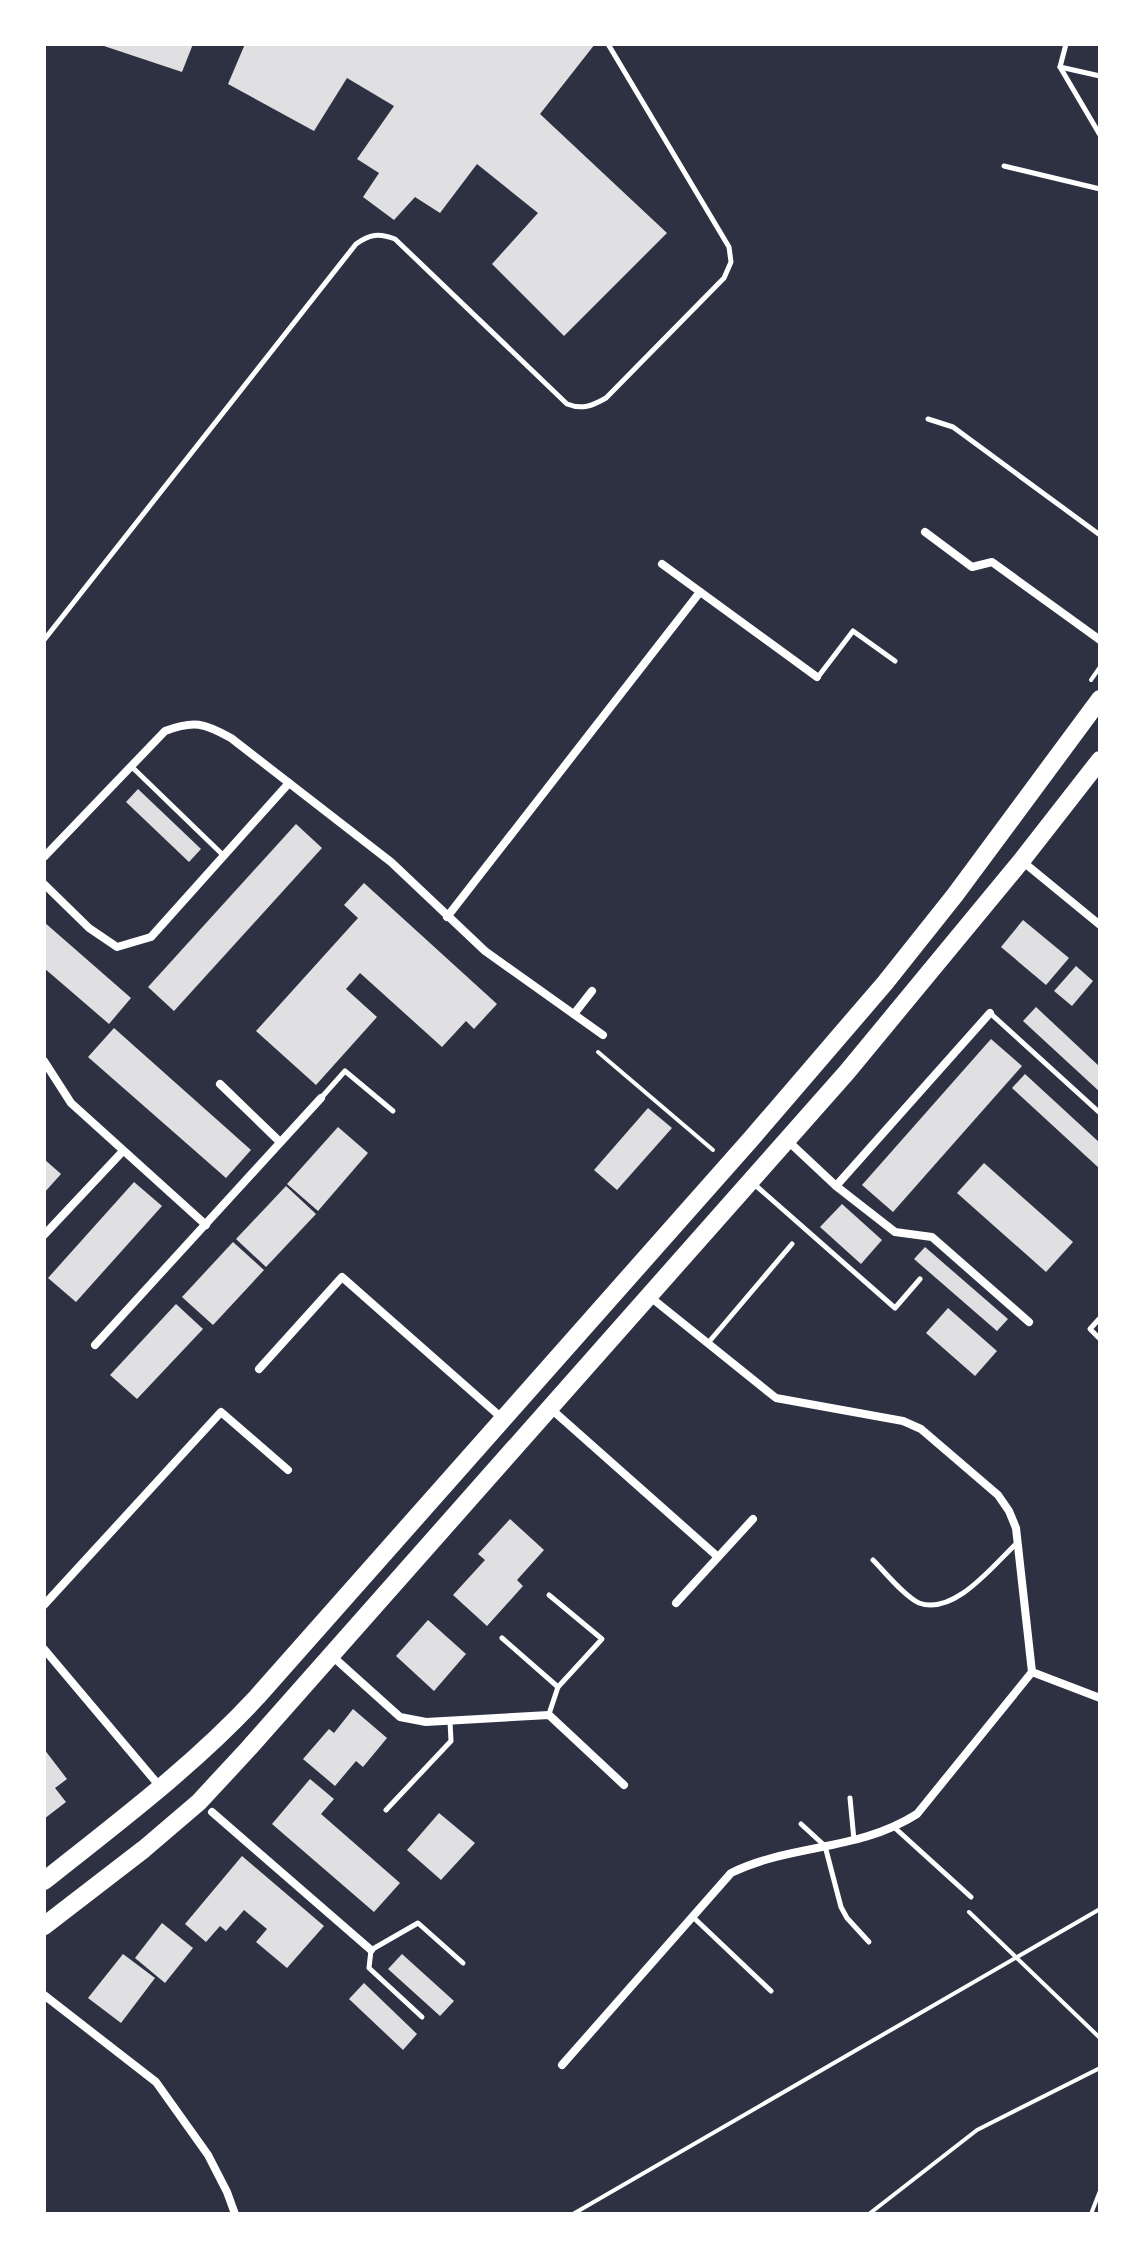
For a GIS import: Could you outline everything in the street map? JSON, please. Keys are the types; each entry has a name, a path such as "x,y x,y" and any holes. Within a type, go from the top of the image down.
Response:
{"highway":[{"path":"44,1881 162,1789 257,1697 751,1139 885,983 964,883 1100,699"},
{"path":"44,1926 206,1807 330,1654 751,1181 906,1001 1100,760"}],"street":[{"path":"925,532 972,567 992,562 1100,640"},
{"path":"662,564 817,677"},
{"path":"447,917 700,592"},
{"path":"44,857 165,731 186,723 209,726 391,862 485,951 603,1035"},
{"path":"44,884 89,928 117,947 151,937 289,783"},
{"path":"1022,860 1100,925"},
{"path":"574,1014 592,991"},
{"path":"836,1186 990,1013"},
{"path":"44,1061 71,1103 206,1225"},
{"path":"220,1084 280,1142"},
{"path":"95,1345 321,1098"},
{"path":"787,1140 836,1186 895,1232 932,1237 1029,1322"},
{"path":"44,1235 123,1151"},
{"path":"259,1369 342,1277 503,1419"},
{"path":"562,2065 731,1873 757,1860 854,1841 895,1828 917,1814 1032,1672 1016,1528 998,1495 921,1429 903,1421 776,1398 648,1296"},
{"path":"549,1408 718,1557"},
{"path":"44,1605 221,1412 288,1470"},
{"path":"676,1603 753,1519"},
{"path":"44,1649 162,1789"},
{"path":"330,1654 400,1717 426,1722 549,1715 624,1785"},
{"path":"1032,1672 1100,1698"},
{"path":"206,1807 371,1950"},
{"path":"44,1995 156,2082 208,2155 235,2214"}],"lane":[{"path":"44,640 356,244 367,236 380,234 395,239 567,404 577,408 593,406 606,398 724,278 731,262 729,247 608,44"},
{"path":"1066,44 1060,67 1100,135"},
{"path":"1060,67 1100,76"},
{"path":"1004,166 1100,189"},
{"path":"928,419 953,427 1100,535"},
{"path":"817,677 853,631 895,661"},
{"path":"131,766 224,856"},
{"path":"990,1013 1100,1113"},
{"path":"321,1098 345,1071 393,1111"},
{"path":"751,1181 895,1308 920,1279"},
{"path":"707,1344 792,1244"},
{"path":"1100,1318 1090,1329 1100,1339"},
{"path":"873,1560 919,1603 939,1603 962,1595 1018,1542"},
{"path":"549,1595 602,1639 558,1687 549,1715"},
{"path":"502,1638 558,1687"},
{"path":"386,1810 451,1741 450,1721"},
{"path":"850,1798 854,1841"},
{"path":"801,1824 825,1846 841,1907 869,1942"},
{"path":"895,1828 971,1897"},
{"path":"693,1917 771,1991"},
{"path":"422,2017 369,1968 371,1950 418,1923 463,1963"}],"path":[{"path":"603,1035 594,1048 714,1152"},
{"path":"971,1897 969,1912 1100,2038"},
{"path":"573,2214 1100,1909"},
{"path":"869,2214 977,2130 1100,2068"},
{"path":"1091,2214 1100,2191"}],"building":[{"path":"98,44 193,44 182,72"},
{"path":"245,44 595,44 540,114 667,233 564,336 492,264 538,213 477,164 440,213 415,197 394,220 363,197 379,173 357,159 394,106 347,78 314,131 228,84"},
{"path":"138,789 201,849 189,862 126,802"},
{"path":"296,824 322,848 174,1011 148,987"},
{"path":"364,883 497,1004 474,1029 466,1021 442,1047 360,973 346,989 377,1017 316,1085 256,1031 358,918 344,905"},
{"path":"1023,920 1069,958 1046,985 1001,947"},
{"path":"44,922 131,998 109,1024 44,968"},
{"path":"1076,966 1093,981 1072,1006 1054,991"},
{"path":"1036,1007 1100,1067 1100,1092 1023,1021"},
{"path":"114,1028 251,1150 226,1178 88,1057"},
{"path":"991,1039 1022,1066 893,1212 862,1185"},
{"path":"1025,1074 1100,1143 1100,1169 1012,1088"},
{"path":"648,1108 672,1128 617,1190 594,1170"},
{"path":"338,1127 368,1153 318,1211 287,1184"},
{"path":"44,1159 61,1174 44,1193"},
{"path":"984,1163 1073,1242 1046,1272 957,1193"},
{"path":"134,1182 162,1206 76,1302 48,1278"},
{"path":"286,1186 316,1214 266,1267 236,1239"},
{"path":"842,1204 882,1240 861,1264 820,1227"},
{"path":"233,1242 264,1270 213,1325 182,1297"},
{"path":"925,1247 1008,1319 997,1331 914,1259"},
{"path":"176,1304 203,1329 137,1399 110,1375"},
{"path":"948,1308 997,1351 975,1376 926,1333"},
{"path":"510,1519 544,1550 517,1580 523,1586 487,1626 453,1595 485,1560 478,1554"},
{"path":"428,1620 466,1654 434,1691 396,1656"},
{"path":"353,1709 387,1738 363,1767 356,1761 335,1786 303,1759 329,1729 334,1733"},
{"path":"44,1749 67,1779 55,1788 66,1802 44,1819"},
{"path":"310,1779 334,1799 321,1814 400,1883 374,1912 272,1824"},
{"path":"439,1813 475,1843 441,1880 407,1850"},
{"path":"242,1856 324,1926 287,1968 256,1942 267,1929 244,1910 226,1931 220,1926 206,1942 185,1924"},
{"path":"162,1923 193,1948 165,1983 135,1958"},
{"path":"123,1954 155,1978 121,2023 88,1998"},
{"path":"402,1954 454,2001 440,2016 388,1969"},
{"path":"364,1983 417,2034 403,2050 349,1999"}]}
